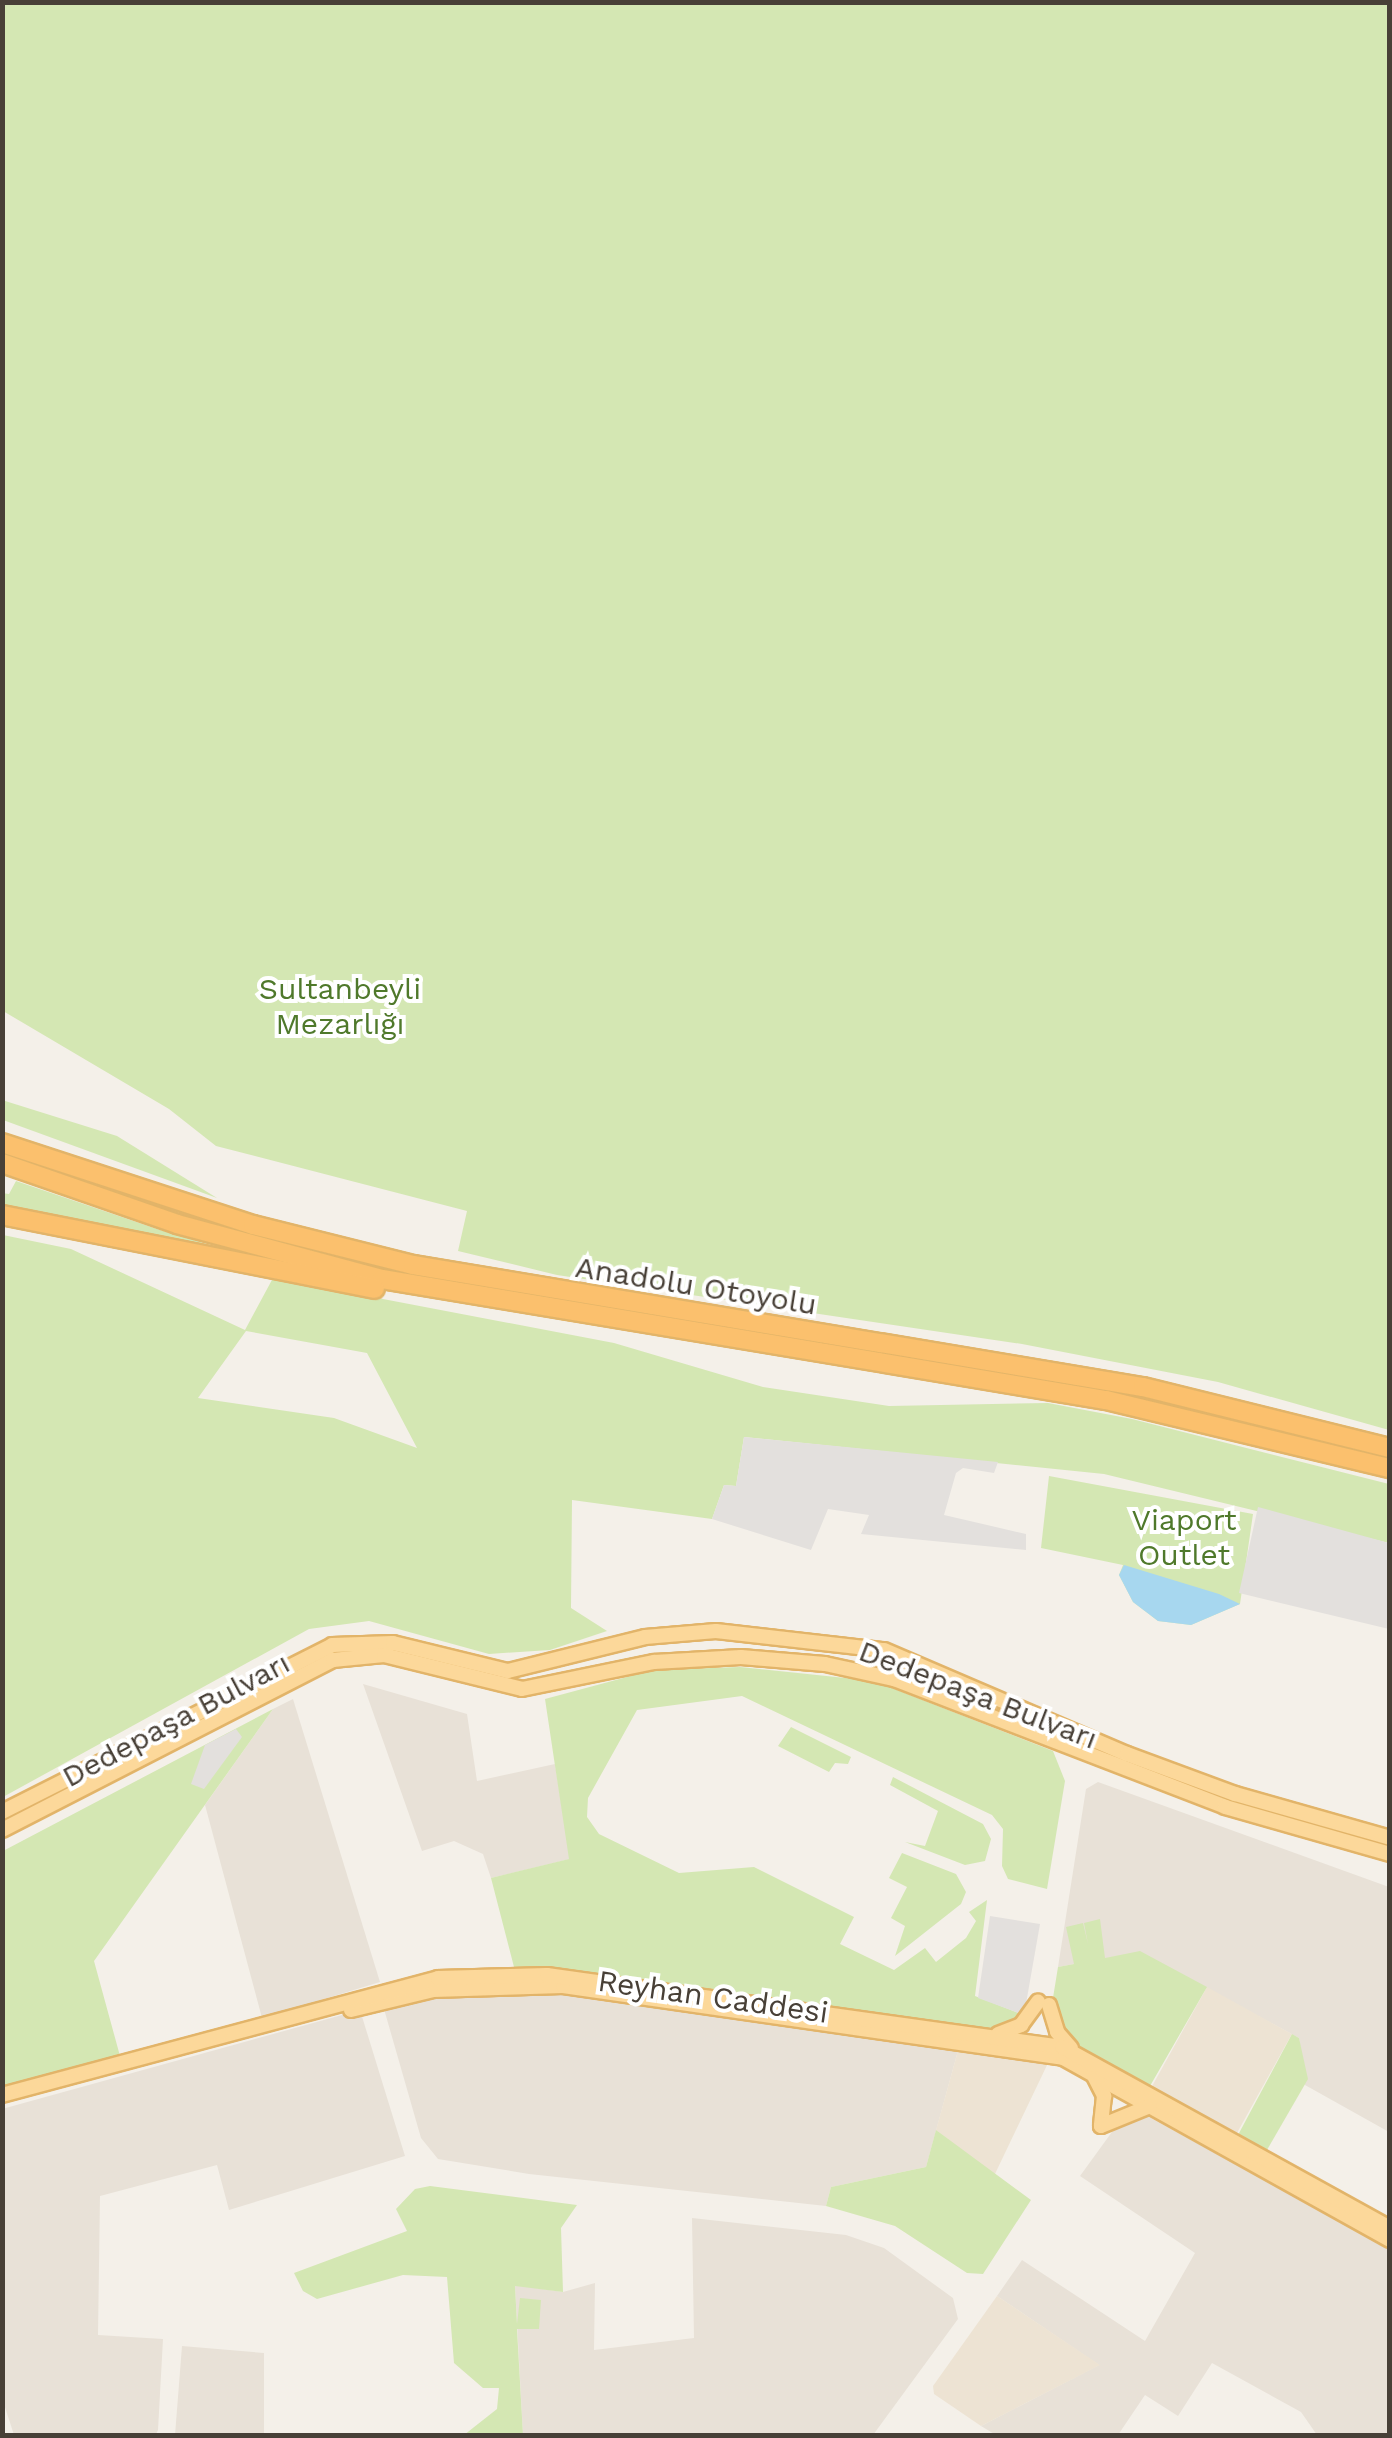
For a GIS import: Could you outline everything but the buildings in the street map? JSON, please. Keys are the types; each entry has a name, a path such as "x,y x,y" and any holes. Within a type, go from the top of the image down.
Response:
{"highway":[{"name":"Anadolu Otoyolu","path":"2,1143 253,1226 413,1265 1001,1361 1390,1446"},
{"name":"Anadolu Otoyolu","path":"2,1163 239,1242 529,1308 1106,1400 1390,1468"},
{"path":"2,1214 442,1302 529,1308"}],"main road":[{"name":"Dedepaşa Bulvarı","path":"2,1812 301,1655 332,1645 393,1643 508,1671 635,1639 677,1633 745,1632 859,1645 892,1654 1234,1794 1390,1838"},
{"path":"677,1633 665,1649 679,1659"},
{"path":"635,1639 648,1652 637,1665"},
{"path":"848,1668 861,1662 859,1645"},
{"path":"882,1676 878,1664 892,1654"},
{"name":"Dedepaşa Bulvarı","path":"2,1830 333,1660 384,1655 522,1690 637,1665 741,1657 848,1668 882,1676 1225,1807 1390,1854"},
{"name":"Reyhan Caddesi","path":"2,2095 452,1977 589,1980 990,2035 1077,2054 1390,2228"},
{"name":"Reyhan Caddesi","path":"2,2103 433,1990 504,1984 563,1986 1037,2046 1390,2240"},
{"path":"990,2035 1022,2025 1044,2004"},
{"path":"1037,2046 1044,2004"},
{"path":"1044,2004 1057,2032 1077,2054"},
{"path":"1092,2074 1104,2096 1101,2126 1150,2106"}],"shaded area":[{"path":"744,1437 998,1462 994,1473 963,1468 956,1473 944,1515 1026,1534 1026,1550 861,1534 869,1515 828,1509 811,1550 712,1519 724,1485 736,1486"},
{"path":"1258,1507 1389,1543 1389,1629 1239,1593"},
{"path":"363,1684 467,1714 477,1781 555,1764 570,1859 491,1878 483,1854 454,1841 422,1851"},
{"path":"293,1699 380,1982 262,2018 205,1805 273,1709"},
{"path":"236,1729 242,1737 204,1789 191,1784 205,1745"},
{"path":"1098,1782 1389,1887 1389,2132 1305,2085 1299,2038 1140,1952 1058,1967 1086,1789"},
{"path":"990,1916 1040,1924 1024,2015 978,1998"},
{"path":"1207,1987 1292,2034 1237,2134 1152,2087"},
{"path":"468,1990 552,1992 959,2047 926,2167 831,2187 826,2206 529,2174 438,2159 421,2138 384,2009"},
{"path":"360,2010 405,2156 229,2210 217,2165 100,2196 98,2335 163,2339 158,2430 155,2436 14,2435 2,2398 2,2109"},
{"path":"959,2047 1049,2061 994,2176 936,2130"},
{"path":"1147,2116 1389,2248 1389,2435 1317,2435 1301,2412 1212,2363 1178,2416 1145,2395 1118,2435 996,2435 981,2426 1099,2365 997,2296 1022,2260 1145,2341 1195,2253 1080,2176 1117,2125"},
{"path":"692,2218 846,2235 884,2248 953,2298 958,2319 873,2435 523,2435 515,2285 563,2292 595,2283 594,2350 694,2338"},
{"path":"997,2296 1100,2365 981,2426 934,2394 933,2386"},
{"path":"182,2346 264,2353 264,2435 175,2435"}],"green space":[{"name":"Sultanbeyli Mezarlığı","path":"3,2 1389,3 1389,1430 1218,1382 1022,1344 557,1275 458,1251 467,1211 216,1146 169,1109 3,1011"},
{"path":"2,1100 117,1136 217,1198 3,1120"},
{"path":"16,1181 254,1258 3,1207 2,1193 9,1194"},
{"path":"3,1235 71,1249 245,1330 273,1278 614,1343 763,1387 889,1406 1048,1403 1132,1419 1389,1484 1389,1543 1104,1474 744,1437 736,1486 724,1485 712,1519 572,1500 571,1608 607,1631 550,1650 489,1654 369,1621 309,1629 3,1797","holes":["246,1331 367,1353 417,1448 334,1418 198,1398"]},
{"name":"Viaport Outlet","path":"1049,1476 1253,1514 1240,1604 1191,1625 1158,1621 1133,1602 1119,1575 1123,1565 1041,1548"},
{"path":"740,1667 874,1681 1053,1751 1065,1781 1047,1889 1008,1879 1002,1866 1003,1829 992,1815 742,1696 637,1710 588,1798 587,1817 599,1834 679,1873 754,1867 854,1917 840,1944 894,1970 925,1948 936,1962 966,1938 976,1921 969,1912 987,1900 975,1996 1024,2015 999,2031 514,1967 491,1878 569,1859 545,1699 653,1670"},
{"path":"273,1709 94,1961 120,2056 3,2087 3,1851"},
{"path":"791,1727 851,1757 848,1764 835,1763 829,1772 778,1746"},
{"path":"893,1777 983,1824 991,1839 985,1861 965,1865 905,1842 925,1846 938,1811 890,1785"},
{"path":"902,1853 956,1874 966,1892 961,1904 895,1956 905,1926 891,1918 907,1887 889,1878"},
{"path":"1100,1919 1105,1958 1140,1951 1207,1987 1150,2086 1070,2041 1052,2004 1058,1967 1074,1964 1066,1927 1083,1923 1088,1944 1084,1923"},
{"path":"1292,2034 1299,2038 1308,2079 1267,2150 1238,2135"},
{"path":"936,2130 1031,2200 983,2274 967,2273 895,2226 826,2206 831,2187 926,2167"},
{"path":"430,2186 577,2205 561,2228 563,2292 515,2286 517,2324 520,2298 541,2300 539,2329 517,2329 523,2435 464,2435 497,2409 499,2388 483,2388 454,2363 447,2277 403,2275 317,2299 303,2291 294,2273 407,2231 396,2209 415,2189"}],"water":[{"path":"1124,1565 1240,1604 1191,1625 1158,1621 1133,1602 1119,1575"}]}
